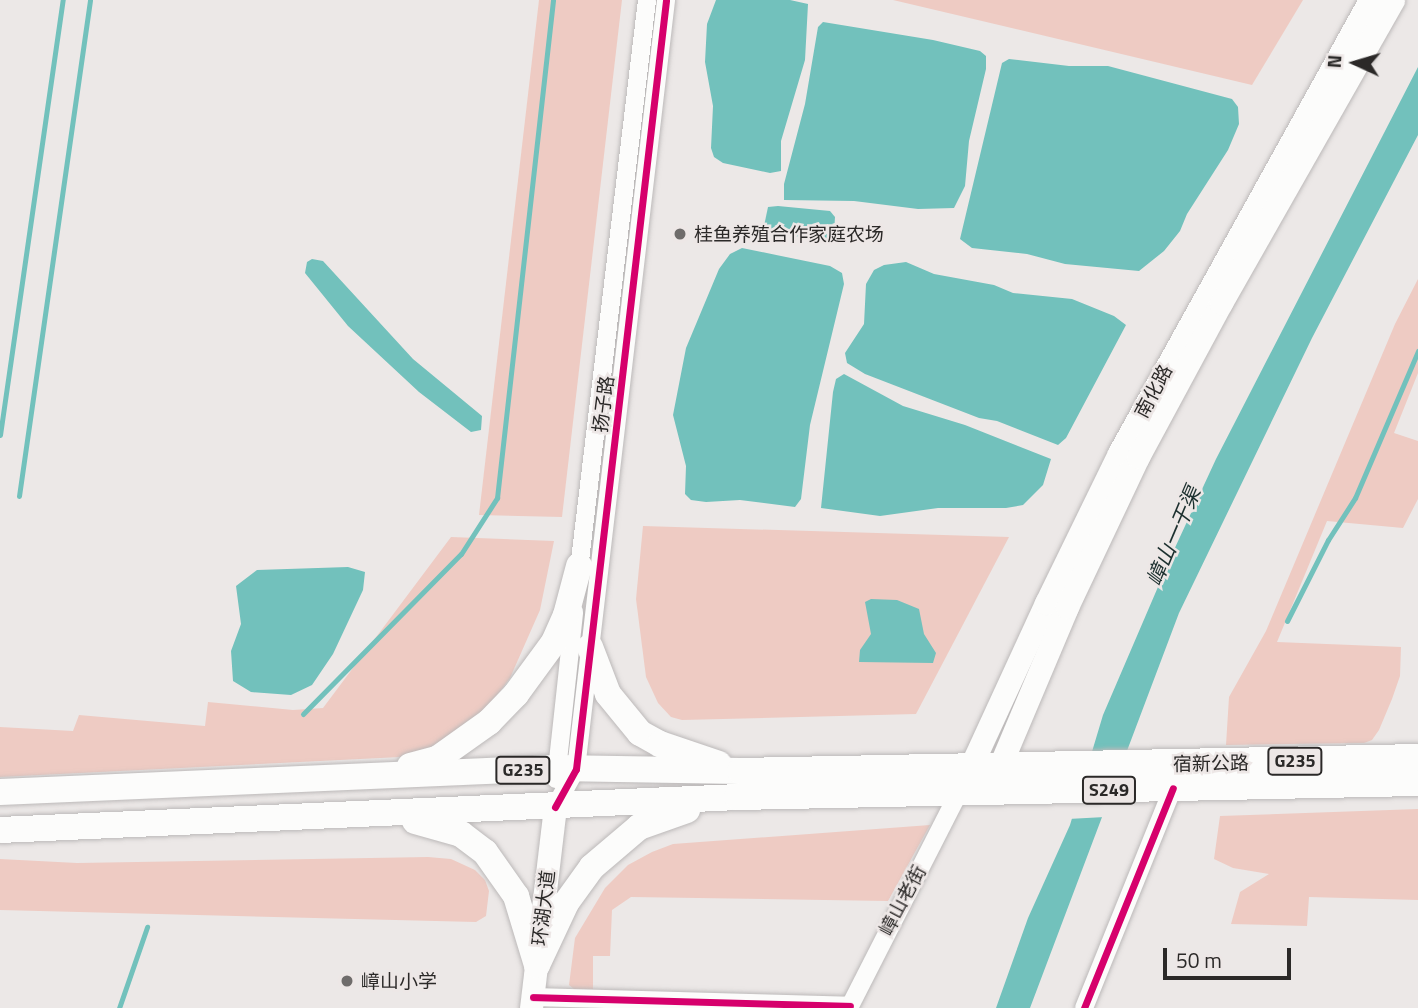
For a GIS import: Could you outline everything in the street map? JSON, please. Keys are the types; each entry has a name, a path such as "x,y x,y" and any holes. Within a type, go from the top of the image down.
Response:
{"highway":[{"path":"371,777 437,759 489,722 516,694 554,642 566,615 579,566"},
{"path":"590,647 608,694 640,733 739,784"},
{"name":"宿新公路","path":"1173,776 1418,757"},
{"name":"G235","path":"0,830 555,807 739,784 970,768 999,767 1046,778"},
{"name":"G235","path":"0,792 566,769 739,784 958,794 988,792 1046,778"},
{"name":"宿新公路","path":"1046,778 1173,776 1418,783"},
{"path":"537,965 566,903 592,867 611,849 639,827 739,784"},
{"path":"369,814 437,825 461,834 485,852 516,896 537,965"}],"main road":[{"name":"南化路","path":"958,794 1119,453 1370,0"},
{"name":"南化路","path":"988,792 1066,607 1138,457 1221,303 1394,0"},
{"name":"环湖大道","path":"532,1002 555,807"}],"street":[{"name":"扬子路","path":"566,769 579,566 647,0"},
{"name":"扬子路","path":"555,807 566,769 590,647 666,0"},
{"path":"1084,1008 1173,776"},
{"name":"嶂山老街","path":"850,1007 958,794"},
{"path":"532,1002 850,1007"}],"shaded area":[{"path":"539,0 622,0 562,517 479,515"},
{"path":"893,0 1303,0 1252,85"},
{"path":"1418,279 1418,373 1394,433 1418,441 1418,499 1403,528 1327,521 1277,642 1401,647 1400,676 1392,699 1379,730 1372,740 1364,743 1226,745 1229,697 1266,631 1395,324"},
{"path":"643,526 1009,537 916,714 682,720 671,717 658,703 646,677 636,599"},
{"path":"451,537 554,541 540,610 510,678 489,706 422,753 400,757 0,777 0,727 73,731 79,715 205,726 208,702 293,710 323,708"},
{"path":"1418,809 1418,900 1309,897 1307,926 1231,924 1240,892 1269,874 1233,868 1214,859 1220,816"},
{"path":"930,825 888,901 631,897 612,910 610,956 593,956 593,989 574,989 569,985 575,938 605,888 628,865 652,852 673,844"},
{"path":"428,857 451,859 475,870 485,880 489,891 486,916 476,922 0,910 0,859 77,863"}],"water":[{"path":"716,0 790,0 808,4 805,60 781,141 781,171 770,173 723,163 714,157 711,148 713,106 705,62 707,24"},
{"path":"823,22 933,40 980,51 986,56 986,69 969,141 965,186 954,208 918,209 854,201 784,200 784,184 805,104 818,27"},
{"path":"1009,59 1069,66 1108,66 1232,99 1238,107 1239,124 1228,150 1187,214 1180,231 1164,251 1139,271 1065,264 1027,254 972,248 960,239 1002,63"},
{"path":"1418,67 1418,135 1312,338 1179,613 1030,1008 996,1008 1028,918 1070,825 1103,715 1173,552 1216,459"},
{"path":"768,207 830,211 835,217 834,234 829,241 775,233 764,226"},
{"path":"742,248 830,266 842,273 844,284 810,425 801,499 795,507 740,500 706,502 691,500 685,494 686,466 673,415 686,348 719,269 730,254"},
{"path":"312,259 323,261 413,359 482,416 481,430 471,432 419,392 348,326 305,273 307,262"},
{"path":"906,262 934,274 994,285 1013,293 1072,299 1114,316 1126,325 1066,438 1058,445 865,374 847,363 845,353 864,324 866,284 874,270 884,265"},
{"path":"844,374 903,406 965,425 1051,459 1043,485 1023,505 1006,508 938,508 880,516 821,508 833,392 836,379"},
{"path":"348,567 365,572 363,590 333,654 312,685 291,695 251,692 233,681 231,651 241,624 236,586 257,570"},
{"path":"871,599 897,600 919,609 924,634 936,653 933,663 859,662 860,650 871,634 865,602"}],"pier":[{"path":"1130,751 1105,817 1068,819 1089,752"}],"waterway":[{"path":"0,435 63,0"},
{"path":"19,496 90,0"},
{"path":"303,714 461,554 497,498 553,0"},
{"path":"1287,621 1328,540 1355,498 1418,351"},
{"path":"119,1008 147,927"}],"cycle path":[{"path":"555,807 576,769 666,0"},
{"path":"1084,1008 1173,788"},
{"path":"533,997 850,1006"}],"place":[{"name":"桂鱼养殖合作家庭农场","path":"680,234"},
{"name":"嶂山小学","path":"347,981"}],"water label":[{"name":"嶂山一干渠","path":"1173,536"}]}
